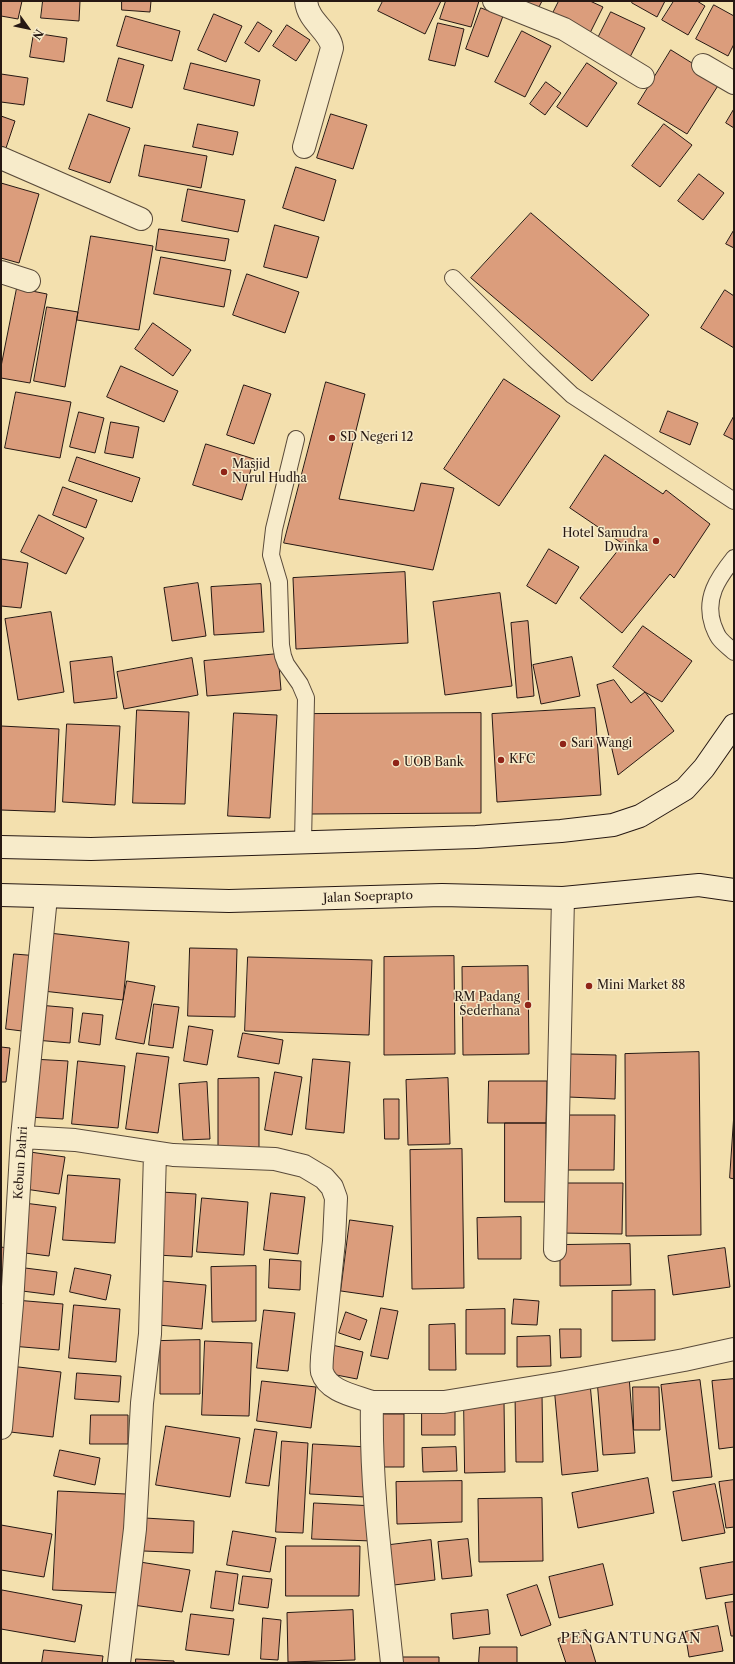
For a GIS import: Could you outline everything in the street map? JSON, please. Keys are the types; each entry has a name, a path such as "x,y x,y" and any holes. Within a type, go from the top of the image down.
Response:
{"street":[{"path":"304,146 332,48 329,39 309,13 306,1"},
{"path":"494,1 564,29 643,77"},
{"path":"703,65 734,83"},
{"path":"1,158 141,219"},
{"path":"1,272 28,281"},
{"path":"1,847 91,849 476,837 561,831 613,825 640,816 666,802 685,789 704,768 734,726"},
{"name":"Jalan Soeprapto","path":"1,895 229,900 442,895 563,898 699,885 734,890"},
{"name":"Kebun Dahri","path":"1,1428 9,1230 22,1137 46,897"},
{"path":"556,1250 563,898"},
{"path":"22,1137 75,1140 173,1156 275,1159 304,1166 324,1178 332,1187 336,1198 334,1241 322,1357 322,1372 326,1380 338,1390 372,1402 444,1402 568,1382 734,1349"},
{"path":"119,1663 135,1529 142,1403 150,1334 155,1153"},
{"path":"372,1402 371,1431 380,1552 392,1663"}],"lane":[{"path":"453,278 572,395 734,501"},
{"path":"296,439 274,529 271,555 279,582 281,646 283,656 286,664 300,684 306,698 303,842"},
{"path":"734,558 719,576 714,585 710,605 710,616 720,639 734,652"}],"building":[{"path":"1,1 22,1 18,19 1,16"},
{"path":"43,1 80,1 79,21 41,18"},
{"path":"122,1 151,1 150,12 122,10"},
{"path":"383,1 441,1 425,34 378,11"},
{"path":"446,1 479,1 471,27 440,19"},
{"path":"522,1 542,1 538,9"},
{"path":"559,1 590,1 603,7 589,35 551,17"},
{"path":"633,1 665,1 657,17 632,3"},
{"path":"674,1 697,1 705,6 688,35 662,20"},
{"path":"714,5 734,16 734,44 728,56 696,39"},
{"path":"481,8 503,16 488,57 466,49"},
{"path":"611,12 645,28 630,57 597,40"},
{"path":"214,14 242,26 226,62 198,50"},
{"path":"126,16 180,31 172,61 117,46"},
{"path":"258,22 272,31 259,52 245,43"},
{"path":"438,23 464,29 455,66 429,60"},
{"path":"287,25 310,40 296,61 273,46"},
{"path":"522,31 551,46 525,97 495,82"},
{"path":"34,33 67,38 64,62 30,57"},
{"path":"671,50 721,81 687,134 638,104"},
{"path":"119,58 144,65 132,108 107,101"},
{"path":"191,63 260,80 254,106 184,89"},
{"path":"587,63 617,83 587,127 557,107"},
{"path":"1,74 28,78 24,105 1,102"},
{"path":"546,82 561,93 545,115 530,104"},
{"path":"734,109 734,128 726,123"},
{"path":"89,114 130,128 110,183 69,169"},
{"path":"331,114 367,125 353,169 317,158"},
{"path":"1,116 15,121 6,148 1,146"},
{"path":"198,124 238,132 233,155 193,147"},
{"path":"664,124 692,145 660,187 632,166"},
{"path":"145,145 207,156 201,188 139,176"},
{"path":"296,167 336,180 324,221 283,208"},
{"path":"699,174 724,193 703,220 678,201"},
{"path":"1,183 39,194 19,263 1,258"},
{"path":"188,189 245,200 238,232 182,221"},
{"path":"531,213 649,315 592,381 471,278"},
{"path":"275,225 319,237 307,278 264,267"},
{"path":"159,229 229,239 225,261 156,250"},
{"path":"734,230 734,248 726,244"},
{"path":"91,236 153,246 139,330 77,320"},
{"path":"161,257 231,270 224,307 154,294"},
{"path":"247,274 299,292 285,333 233,315"},
{"path":"17,288 47,294 30,383 1,378 1,367"},
{"path":"725,290 734,296 734,348 701,328"},
{"path":"47,307 78,312 65,387 34,381"},
{"path":"153,323 191,350 173,376 135,349"},
{"path":"121,366 178,391 164,422 107,397"},
{"path":"504,379 560,416 499,506 444,469"},
{"name":"SD Negeri 12","path":"326,382 365,394 339,499 414,511 421,483 454,488 433,570 284,543"},
{"path":"244,385 271,394 254,444 227,435"},
{"path":"16,392 71,402 60,458 5,448"},
{"path":"668,411 698,423 690,445 660,432"},
{"path":"79,412 104,418 95,453 70,447"},
{"path":"734,416 734,440 724,435"},
{"path":"111,422 139,427 133,458 105,453"},
{"name":"Masjid Nurul Hudha","path":"206,444 254,459 242,500 193,485"},
{"name":"Hotel Samudra Dwinka","path":"605,455 663,494 666,490 710,524 674,578 670,574 622,633 580,598 623,544 570,508"},
{"path":"77,457 140,478 132,502 69,481"},
{"path":"63,487 97,500 86,528 53,515"},
{"path":"39,515 84,538 66,574 21,552"},
{"path":"549,549 579,567 556,604 527,586"},
{"path":"1,559 28,563 21,608 1,606"},
{"path":"405,572 408,643 296,649 293,578"},
{"path":"198,583 206,636 172,641 164,588"},
{"path":"261,584 264,632 214,635 211,587"},
{"path":"500,593 512,686 445,695 433,602"},
{"path":"51,612 64,692 18,700 5,619"},
{"path":"528,621 534,696 517,698 511,623"},
{"path":"643,626 692,661 662,702 645,692 613,667"},
{"path":"278,654 281,690 207,696 204,661"},
{"path":"112,657 117,698 74,703 70,662"},
{"path":"572,657 580,696 541,704 533,665"},
{"path":"192,658 198,695 124,709 117,672"},
{"path":"614,680 631,703 645,692 674,731 618,775 597,685"},
{"path":"595,708 601,795 497,802 492,714"},
{"path":"137,710 189,712 185,804 133,803"},
{"path":"234,713 277,715 270,818 228,816"},
{"name":"UOB Bank","path":"481,713 481,813 311,814 311,714"},
{"path":"67,724 120,726 115,805 63,802"},
{"path":"1,726 59,729 55,812 1,810"},
{"path":"49,933 129,942 123,1000 43,991"},
{"path":"190,948 237,949 235,1017 188,1016"},
{"path":"14,954 39,956 30,1032 6,1029"},
{"path":"454,956 455,1054 384,1055 384,957"},
{"path":"248,957 372,960 369,1035 245,1031"},
{"path":"528,966 529,1054 463,1055 462,967"},
{"path":"127,981 155,986 144,1044 116,1039"},
{"path":"154,1004 179,1007 173,1048 149,1045"},
{"path":"38,1005 73,1008 70,1043 35,1040"},
{"path":"83,1013 103,1015 100,1045 79,1042"},
{"path":"189,1026 213,1030 207,1065 184,1061"},
{"path":"243,1033 283,1040 279,1064 238,1057"},
{"path":"1,1047 10,1048 6,1082 1,1082"},
{"path":"699,1052 701,1235 626,1236 625,1054"},
{"path":"137,1053 169,1057 158,1133 126,1129"},
{"path":"570,1054 616,1055 615,1099 568,1097"},
{"path":"32,1059 68,1061 63,1119 28,1117"},
{"path":"313,1059 350,1062 344,1133 306,1129"},
{"path":"78,1061 125,1066 118,1128 72,1124"},
{"path":"275,1072 302,1077 292,1135 265,1130"},
{"path":"259,1078 259,1148 218,1149 218,1079"},
{"path":"448,1078 450,1144 408,1145 406,1080"},
{"path":"489,1081 547,1081 546,1123 488,1123"},
{"path":"207,1082 210,1139 183,1140 179,1084"},
{"path":"384,1099 399,1099 399,1139 385,1139"},
{"path":"734,1113 734,1179 730,1178"},
{"path":"565,1115 615,1115 614,1170 564,1170"},
{"path":"505,1123 546,1123 546,1202 505,1202"},
{"path":"462,1149 464,1288 412,1289 410,1150"},
{"path":"30,1152 65,1157 59,1194 25,1189"},
{"path":"68,1175 120,1179 115,1243 63,1240"},
{"path":"559,1183 623,1183 622,1234 559,1233"},
{"path":"161,1192 196,1194 192,1257 157,1255"},
{"path":"271,1193 305,1197 298,1254 264,1250"},
{"path":"202,1198 248,1202 244,1255 197,1252"},
{"path":"24,1203 56,1207 49,1256 17,1252"},
{"path":"521,1217 521,1259 478,1259 477,1218"},
{"path":"350,1220 393,1226 383,1297 341,1291"},
{"path":"630,1244 631,1285 560,1286 560,1245"},
{"path":"1,1247 13,1249 1,1320"},
{"path":"725,1248 730,1287 673,1295 668,1256"},
{"path":"270,1259 301,1261 300,1290 269,1288"},
{"path":"256,1266 256,1321 212,1322 211,1267"},
{"path":"25,1268 57,1272 54,1295 22,1291"},
{"path":"75,1268 111,1275 106,1300 70,1292"},
{"path":"162,1281 206,1285 202,1329 158,1325"},
{"path":"655,1290 655,1340 612,1341 612,1291"},
{"path":"514,1299 539,1301 537,1325 512,1324"},
{"path":"15,1300 63,1304 59,1350 11,1346"},
{"path":"74,1305 120,1309 116,1362 69,1358"},
{"path":"381,1308 398,1311 388,1359 371,1356"},
{"path":"505,1309 505,1354 466,1354 466,1310"},
{"path":"264,1310 295,1313 288,1371 257,1368"},
{"path":"346,1312 367,1320 360,1340 339,1333"},
{"path":"455,1324 456,1370 429,1370 429,1325"},
{"path":"560,1329 581,1329 581,1357 561,1358"},
{"path":"550,1336 551,1366 517,1367 517,1337"},
{"path":"200,1340 200,1394 160,1394 160,1341"},
{"path":"205,1341 252,1343 249,1416 202,1415"},
{"path":"332,1345 363,1352 357,1379 326,1373"},
{"path":"10,1366 61,1372 53,1437 2,1431"},
{"path":"77,1373 121,1376 119,1402 75,1399"},
{"path":"629,1376 635,1453 603,1455 597,1379"},
{"path":"734,1379 734,1447 719,1449 712,1381"},
{"path":"700,1380 712,1477 672,1481 661,1385"},
{"path":"262,1381 316,1387 311,1428 257,1421"},
{"path":"590,1383 598,1471 562,1475 554,1386"},
{"path":"633,1387 659,1387 660,1430 634,1430"},
{"path":"542,1393 543,1462 516,1462 515,1394"},
{"path":"464,1402 504,1402 505,1472 465,1473"},
{"path":"422,1408 455,1408 455,1435 422,1435"},
{"path":"376,1414 404,1414 404,1467 377,1467"},
{"path":"91,1415 128,1415 128,1444 90,1444"},
{"path":"166,1426 240,1438 230,1497 156,1485"},
{"path":"255,1429 277,1432 269,1486 246,1483"},
{"path":"282,1441 308,1443 303,1533 276,1532"},
{"path":"313,1444 368,1447 365,1497 310,1494"},
{"path":"456,1447 457,1471 423,1472 422,1448"},
{"path":"60,1450 100,1458 95,1485 54,1476"},
{"path":"648,1478 654,1513 578,1528 572,1493"},
{"path":"734,1480 734,1527 726,1528 719,1482"},
{"path":"462,1481 462,1522 397,1524 396,1482"},
{"path":"715,1484 725,1533 682,1541 673,1492"},
{"path":"58,1491 126,1494 121,1593 53,1590"},
{"path":"542,1498 543,1561 479,1562 478,1499"},
{"path":"314,1503 375,1506 373,1541 312,1539"},
{"path":"145,1518 194,1521 193,1553 143,1551"},
{"path":"1,1525 52,1534 44,1577 1,1570"},
{"path":"233,1531 276,1538 270,1572 227,1565"},
{"path":"468,1539 472,1576 442,1579 438,1542"},
{"path":"431,1540 435,1580 394,1585 390,1545"},
{"path":"286,1546 360,1546 359,1596 286,1596"},
{"path":"140,1562 190,1570 182,1612 133,1605"},
{"path":"734,1562 734,1594 706,1599 700,1568"},
{"path":"603,1564 613,1605 559,1618 549,1577"},
{"path":"216,1571 238,1574 233,1611 211,1608"},
{"path":"243,1576 272,1579 268,1608 239,1604"},
{"path":"537,1585 551,1625 521,1636 507,1595"},
{"path":"2,1590 82,1605 75,1642 1,1629"},
{"path":"734,1602 734,1636 731,1636 725,1603"},
{"path":"353,1610 355,1660 288,1662 287,1613"},
{"path":"488,1610 490,1634 453,1639 451,1614"},
{"path":"191,1614 234,1619 229,1655 186,1650"},
{"path":"263,1618 281,1620 278,1660 261,1659"},
{"path":"718,1626 723,1651 689,1657 685,1632"},
{"path":"586,1630 596,1663 566,1663 558,1639"},
{"path":"480,1647 517,1647 517,1663 479,1663"},
{"path":"44,1650 103,1656 102,1663 42,1663"},
{"path":"401,1657 439,1657 439,1663 401,1663"},
{"path":"136,1659 174,1661 174,1663 136,1663"}],"place":[{"name":"SD Negeri 12","path":"332,438"},
{"name":"Masjid Nurul Hudha","path":"224,472"},
{"name":"Hotel Samudra Dwinka","path":"656,541"},
{"name":"Sari Wangi","path":"563,744"},
{"name":"KFC","path":"501,760"},
{"name":"UOB Bank","path":"396,763"},
{"name":"Mini Market 88","path":"589,986"},
{"name":"RM Padang Sederhana","path":"528,1005"}],"district":[{"name":"PENGANTUNGAN","path":"631,1639"}]}
